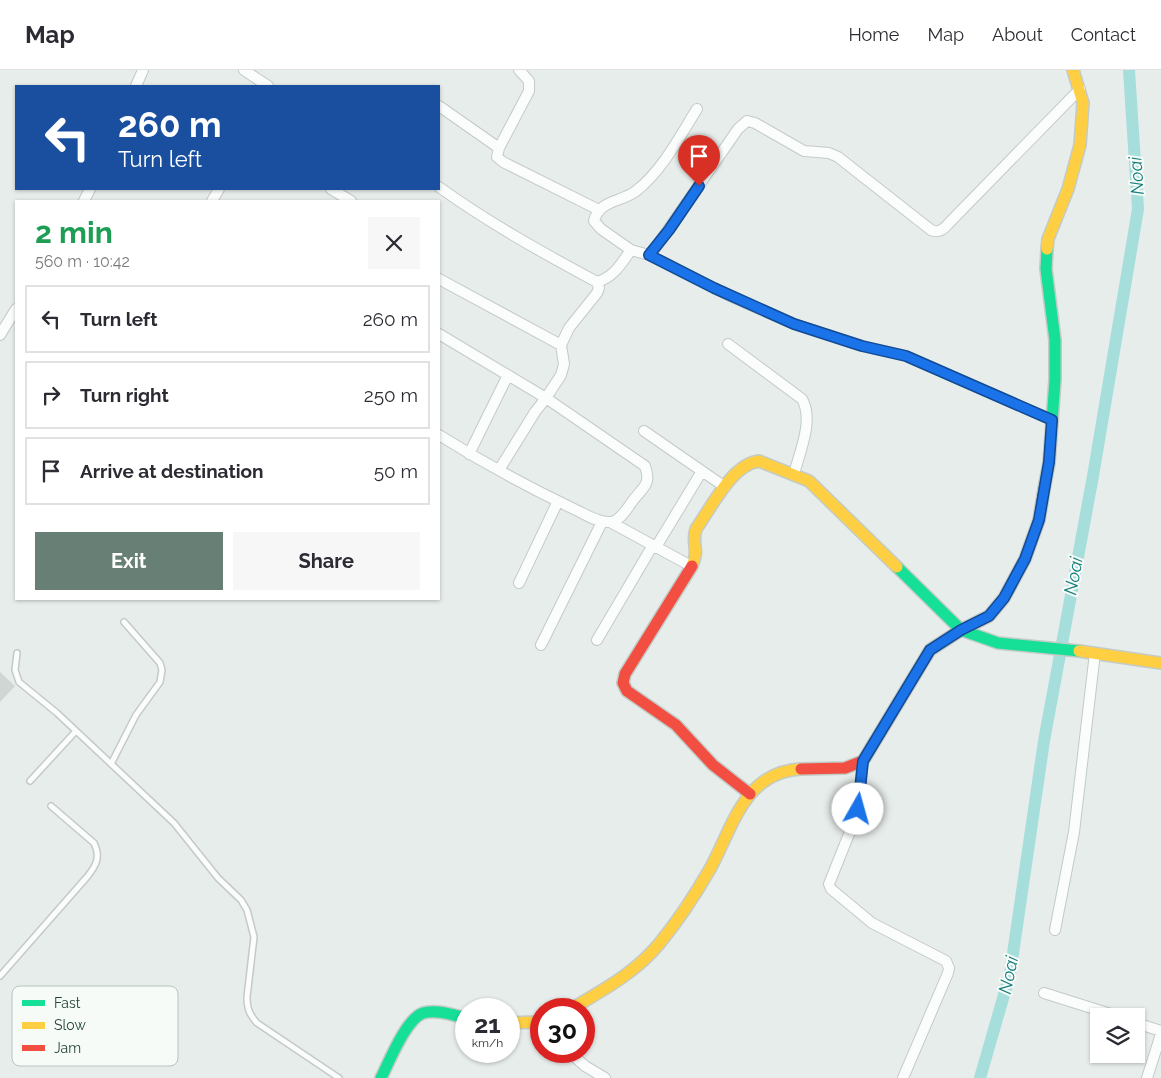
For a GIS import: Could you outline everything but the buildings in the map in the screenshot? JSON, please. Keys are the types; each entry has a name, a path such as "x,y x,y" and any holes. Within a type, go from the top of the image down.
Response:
{"street":[{"path":"136,85 143,70"},
{"path":"244,70 266,85"},
{"path":"519,70 529,81 529,91 499,148 497,157 503,162 598,210"},
{"path":"903,1078 949,968 946,961 872,923 842,899 831,889 829,884 858,809 863,761 930,650 961,630 989,616 1004,598 1025,559 1039,520 1049,462 1055,380 1055,340 1046,269 1048,239 1068,189 1080,145 1083,103 1073,70"},
{"path":"649,255 669,230 738,129 748,121 756,123 804,151 828,153 838,157 936,232 941,231 952,221 1080,89"},
{"path":"440,107 499,148"},
{"path":"697,109 672,148 646,183 634,193 598,210 594,221 601,229 631,250 649,255 714,288 794,324 862,346 906,356 1052,420"},
{"path":"440,188 474,212 530,246 597,282 605,280 616,271 631,250"},
{"path":"333,190 349,200"},
{"path":"440,280 561,345"},
{"path":"499,470 561,374 564,364 561,345 569,328 597,293 599,288 597,282"},
{"path":"1,331 15,310"},
{"path":"440,335 546,398 645,466 648,477 645,486 618,519 607,522 541,644"},
{"path":"728,344 802,399 806,407 808,419 794,474"},
{"path":"469,454 508,375"},
{"path":"644,431 725,487"},
{"path":"440,436 469,454 558,501 607,522 691,566"},
{"path":"750,794 713,765 676,724 627,691 623,683 625,674 691,566 696,552 693,538 696,529 733,475 750,462 769,464 809,481 961,630 998,643 1092,652 1161,663"},
{"path":"597,640 702,471"},
{"path":"519,582 558,501"},
{"path":"1055,930 1074,832 1092,652"},
{"path":"590,998 634,969 663,940 715,858 740,807 764,780 778,772 792,768 847,768 863,761"},
{"path":"1044,992 1092,1008"},
{"path":"382,1078 410,1024 421,1013 432,1012 455,1016"},
{"path":"1145,1026 1161,1032 1147,1078"},
{"path":"584,1063 604,1078"}],"lane":[{"path":"111,764 132,723 160,682 162,676 160,663 124,622"},
{"path":"17,653 15,670 19,682 76,731 174,823 218,878 241,900 247,910 254,937 247,997 250,1015 257,1022 338,1078"},
{"path":"30,781 76,731"},
{"path":"0,976 95,868 98,861 98,850 94,843 51,806"}],"waterway":[{"name":"Noai","path":"980,1078 1010,974 1044,741 1093,476 1138,209 1129,70"}],"traffic: fast":[{"path":"1044,489 1049,463 1055,380 1055,340 1046,269 1047,249"},
{"path":"897,567 961,630 998,643 1079,651"},
{"path":"381,1078 404,1032 417,1017 428,1012 455,1016"}],"traffic: slow":[{"path":"1047,249 1048,239 1068,189 1080,145 1083,103 1073,70"},
{"path":"692,566 695,555 694,539 696,529 715,499 731,478 740,470 749,464 759,461 809,481 897,567"},
{"path":"1079,651 1161,663"},
{"path":"590,998 640,964 659,944 680,917 710,869 734,820 753,791 766,780 782,772 801,769"},
{"path":"520,1023 530,1022"}],"traffic: jam":[{"path":"801,769 845,768 863,761 930,650 961,630 989,616 1004,598 1025,559 1039,520 1044,489"},
{"path":"692,566 625,674 623,683 627,691 676,725 713,765 750,794"}],"route":[{"path":"699,186 669,230 649,255 714,288 794,324 862,346 906,356 1052,420 1049,462 1039,520 1025,559 1004,598 989,616 961,630 930,650 863,761 858,809"}]}
